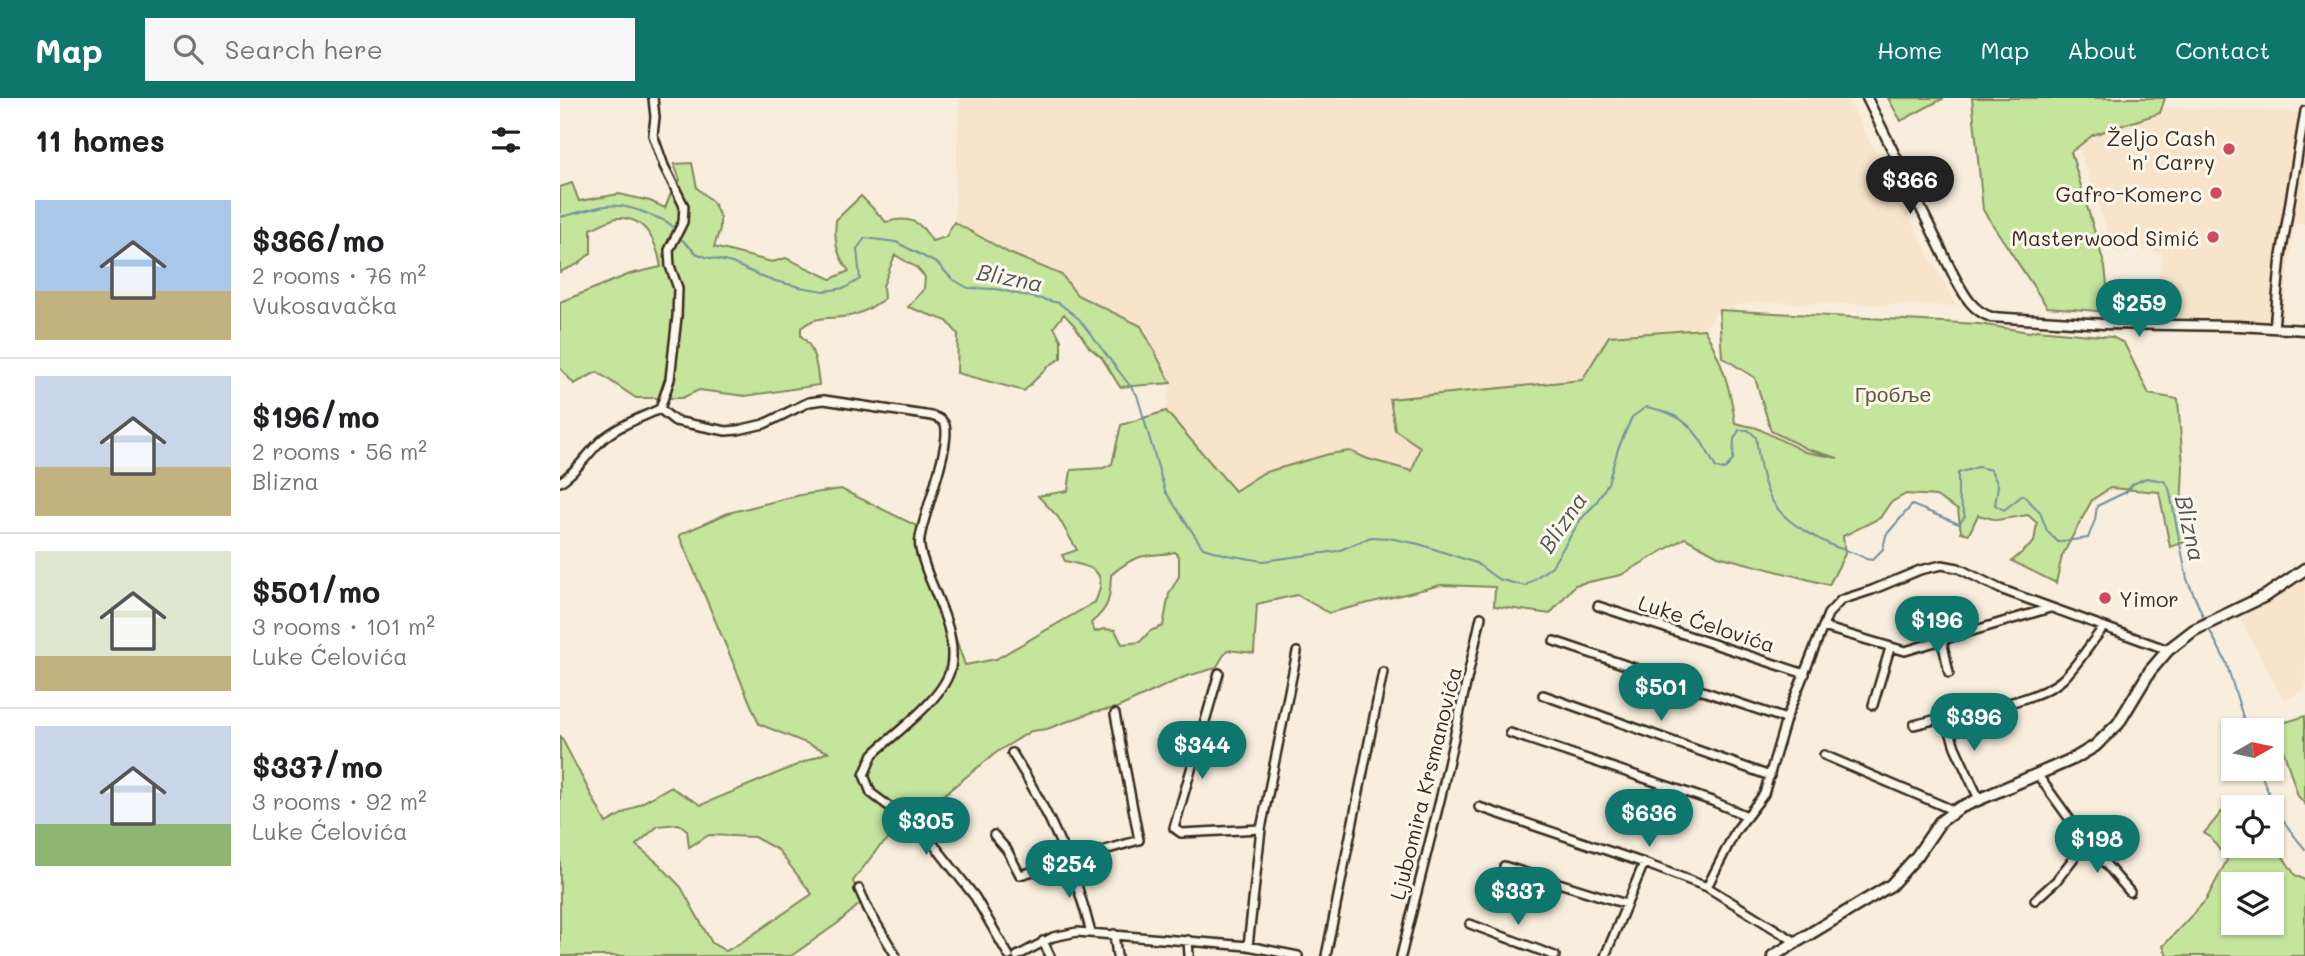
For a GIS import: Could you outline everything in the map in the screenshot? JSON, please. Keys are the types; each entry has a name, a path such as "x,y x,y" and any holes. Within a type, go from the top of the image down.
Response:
{"main road":[{"path":"1778,955 1891,885 1910,864 1940,822 1955,811 2095,747 2108,736 2129,709 2150,671 2168,650 2194,630 2267,595 2305,569"}],"street":[{"path":"560,482 579,467 604,438 660,409 670,379 678,288 670,250 683,222 684,206 664,166 653,135 653,98"},
{"path":"1867,98 1954,276 1965,296 1980,313 1990,317 2104,324 2305,330"},
{"path":"2274,328 2281,256 2305,111"},
{"path":"660,409 675,421 726,431 747,429 809,402 824,400 939,418 944,424 947,432 946,446 922,520 919,546 952,645 951,668 941,690 873,754 866,767 865,782 871,793 914,825 935,846 975,897 1009,956"},
{"path":"1707,887 1735,832 1764,794 1786,719 1828,614 1841,600 1934,566 1958,568 2000,589 2168,650"},
{"name":"Luke Ćelovića","path":"1598,606 1805,674"},
{"path":"1823,627 1905,651 2051,608"},
{"name":"Ljubomira Krsmanovića","path":"1401,956 1444,783 1481,617"},
{"path":"1914,725 1945,716 2010,704 2055,685 2103,628"},
{"path":"1942,640 1948,673"},
{"path":"1554,641 1786,719"},
{"path":"1873,705 1890,648"},
{"path":"1248,946 1261,829 1297,652"},
{"path":"1326,956 1383,672"},
{"path":"1219,673 1174,828 1181,833 1261,829"},
{"path":"1543,695 1770,776"},
{"path":"994,835 1007,850 1020,875 1139,840 1115,715"},
{"path":"1945,716 1955,747 1979,799"},
{"path":"1510,733 1712,801 1747,816"},
{"path":"1012,753 1031,782 1070,861 1091,933"},
{"path":"1824,755 1955,811"},
{"path":"2037,774 2084,839 2130,892"},
{"path":"1479,807 1707,887 1796,942"},
{"path":"2035,900 2056,881 2084,839"},
{"path":"1605,956 1644,863"},
{"path":"1504,866 1626,904"},
{"path":"859,890 896,956"},
{"path":"1470,924 1555,956"},
{"path":"1017,956 1043,941 1063,934 1091,933 1248,946 1268,953 1298,956"},
{"path":"1114,934 1117,956"},
{"path":"1188,940 1189,956"},
{"path":"1043,941 1050,956"}],"shaded area":[{"path":"959,98 1847,98 1956,306 1756,302 1719,310 1704,329 1609,336 1582,380 1391,400 1420,447 1412,471 1350,451 1329,454 1263,473 1235,491 1166,411 1171,383 1141,326 1077,295 1062,275 1009,253 954,222"},
{"path":"2163,107 2305,113 2305,224 2295,223 2282,323 2149,319 2163,254 2150,250 2115,252 2078,146 2092,135 2160,114"},
{"path":"2305,578 2305,689 2284,701 2240,619"}],"green space":[{"path":"1888,98 1944,98 1901,121"},
{"path":"1972,98 2165,98 2160,113 2093,135 2071,152 2105,267 2110,312 2047,307 1983,210"},
{"path":"692,163 697,188 713,202 720,217 720,229 714,247 772,262 786,258 831,279 849,271 837,247 836,220 861,196 886,222 901,219 913,221 923,228 932,241 946,237 954,222 1009,253 1062,275 1077,295 1141,326 1171,383 1120,387 1102,358 1089,347 1064,314 1054,327 1061,340 1061,358 1024,391 957,373 958,334 947,321 908,307 924,289 925,277 917,268 895,255 883,286 884,299 858,314 818,319 801,328 801,336 815,358 819,385 745,396 699,390 682,398 636,398 597,372 574,384 560,368 560,302 630,274 661,267 657,249 643,226 636,221 617,218 591,229 591,253 578,264 560,272 560,187 572,183 579,201 619,194 650,201 665,208 680,180 674,164"},
{"name":"Гробље","path":"1719,310 1979,324 2029,332 2037,330 2112,337 2124,343 2149,394 2178,399 2183,466 2181,511 2188,541 2170,547 2159,492 2110,488 2092,500 2062,556 2056,583 2012,561 2034,542 2037,523 2028,515 1997,520 1978,515 1969,534 1961,532 1958,510 1936,496 1906,494 1890,503 1880,518 1843,536 1845,554 1829,585 1718,556 1685,538 1621,575 1575,585 1550,614 1494,606 1495,587 1441,585 1329,613 1297,595 1257,604 1254,653 1227,650 1216,668 1184,677 1117,708 1093,712 1047,729 1031,731 997,752 879,847 853,881 861,903 791,956 560,956 560,735 606,823 670,787 701,805 828,752 759,724 679,535 728,513 800,495 841,489 925,530 925,550 965,665 996,659 1095,602 1099,591 1099,577 1090,568 1065,561 1062,555 1077,550 1058,517 1038,496 1068,491 1071,470 1103,468 1112,464 1121,425 1166,411 1235,491 1263,473 1329,454 1350,451 1412,471 1420,447 1395,430 1390,399 1582,380 1609,336 1704,329 1724,374 1735,423 1757,428 1805,452 1838,458 1807,449 1771,431 1755,378 1722,357","holes":["1175,552 1179,557 1179,576 1169,594 1163,626 1150,631 1140,642 1122,644 1115,630 1103,629 1095,632 1091,623 1108,602 1111,575 1136,558","679,824 687,830 689,847 709,835 754,837 778,850 812,894 726,951 712,943 681,887 636,845 658,826"]},
{"path":"2305,716 2305,804 2298,796 2284,753 2284,723"},
{"path":"2221,813 2221,852 2204,833"},
{"path":"2226,858 2284,858 2295,875 2305,880 2305,956 2167,956 2163,946 2206,900 2227,860"}],"waterway":[{"name":"Blizna","path":"560,217 606,206 626,207 659,218 669,223 676,231"},
{"name":"Blizna","path":"678,236 696,253 706,257 732,263 767,279 824,291 845,288 860,279 857,249 865,238 896,242 938,264 952,279 968,288 996,289 1059,303 1079,319 1137,395 1165,491 1203,548 1227,555 1263,561 1338,551 1371,537 1389,538 1419,544 1476,563 1498,579 1525,586 1552,566 1581,519 1596,503 1608,483 1618,449 1632,417 1646,407 1682,420 1697,435 1716,468 1724,470 1733,460 1734,439 1739,430 1748,430 1756,437 1768,492 1783,515 1811,535 1872,560 1883,549 1886,535 1912,505 1959,524 1965,516 1958,496 1958,473 1978,467 1991,470 1998,485 1995,505 2004,510 2023,495 2040,512 2047,531 2058,542 2088,538 2097,506 2126,492 2133,484 2146,478 2164,481 2169,488 2187,579 2205,621"},
{"name":"Blizna","path":"2209,629 2226,662 2243,718"},
{"name":"Blizna","path":"2264,781 2278,811 2305,849"}],"place":[{"name":"Željo Cash 'n' Carry","path":"2229,149"},
{"name":"Gafro-Komerc","path":"2216,193"},
{"name":"Masterwood Simić","path":"2213,237"},
{"name":"Yimor","path":"2105,598"}]}
